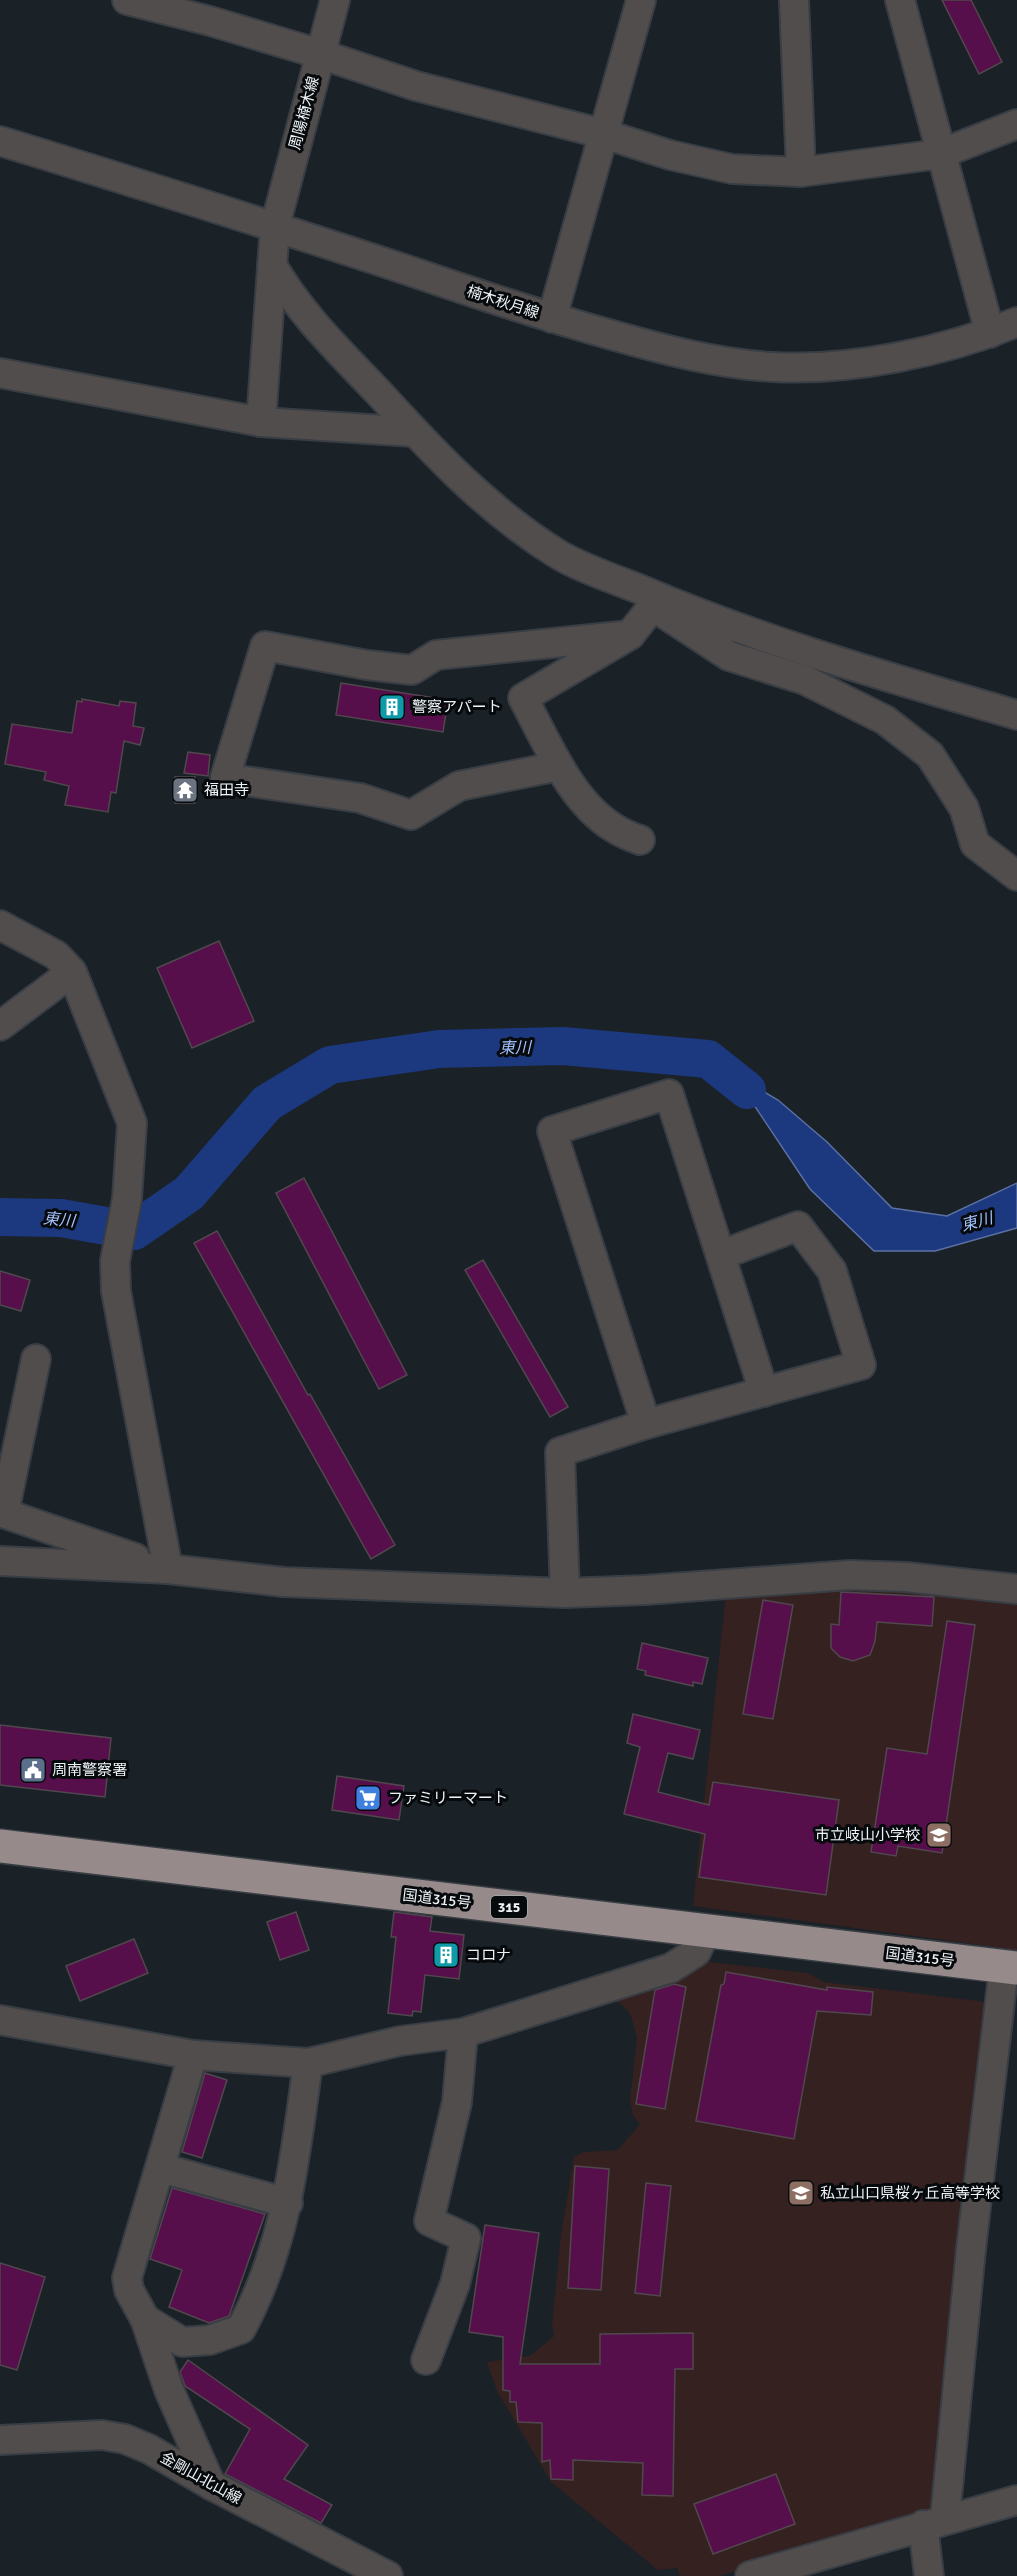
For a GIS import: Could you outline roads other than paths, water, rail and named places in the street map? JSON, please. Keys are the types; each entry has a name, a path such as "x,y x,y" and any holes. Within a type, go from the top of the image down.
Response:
{"highway":[{"name":"国道315号","path":"0,1846 1010,1968"}],"street":[{"path":"127,0 213,10 320,54 416,86 604,134 670,155 732,170 801,172 940,154 1017,124"},
{"name":"周陽楠木線","path":"261,422 274,226 336,0"},
{"path":"552,318 641,0"},
{"path":"794,0 801,172"},
{"path":"900,0 990,333"},
{"name":"楠木秋月線","path":"0,141 274,226 552,318 689,356 772,367 834,367 900,356 990,333 1017,322"},
{"path":"272,265 290,296 414,432 482,500 558,554 657,603 880,675 1017,715"},
{"path":"0,373 261,422 414,432"},
{"path":"640,840 613,828 592,808 559,766 523,698 630,635 657,603"},
{"path":"657,603 729,656 805,680 885,720 930,755 964,807 975,844 1017,876"},
{"path":"559,766 459,786 411,815 360,798 225,778 265,646 412,670 436,654 630,635"},
{"path":"0,925 56,955 72,972 132,1122 127,1199 115,1261 116,1291 168,1569"},
{"path":"0,1026 72,972"},
{"path":"646,1424 552,1131 669,1094 764,1392"},
{"path":"566,1593 560,1452 646,1424 861,1365 832,1271 798,1226 720,1255"},
{"path":"36,1359 2,1513 168,1569"},
{"path":"0,1561 168,1569 283,1582 566,1593 645,1590 850,1575 906,1577 1017,1589"},
{"path":"0,2020 193,2055 308,2063 400,2041 463,2032 671,1968 696,1952 706,1931"},
{"path":"929,2576 934,2522 1010,1968"},
{"path":"426,2360 455,2284 466,2238 429,2221 458,2102 463,2032"},
{"path":"193,2055 127,2278 129,2290 145,2319 169,2390 211,2485"},
{"path":"145,2319 182,2342 210,2340 240,2329 260,2294 288,2203 308,2063"},
{"path":"161,2168 288,2203"},
{"name":"金剛山北山線","path":"0,2440 102,2435 125,2439 149,2449 211,2485 388,2576"},
{"path":"750,2576 1017,2500"}],"water":[{"path":"708,1059 778,1100 827,1142 892,1208 947,1216 1017,1183 1017,1228 935,1251 874,1251 810,1189 750,1099"}],"waterway":[{"name":"東川","path":"0,1217 61,1218 134,1231 189,1193 267,1103 330,1065 439,1049 563,1046 708,1059 747,1090"}],"place":[{"name":"警察アパート","path":"392,707"},
{"name":"福田寺","path":"185,790"},
{"name":"周南警察署","path":"33,1770"},
{"name":"ファミリーマート","path":"368,1798"},
{"name":"市立岐山小学校","path":"939,1835"},
{"name":"コロナ","path":"446,1955"},
{"name":"私立山口県桜ヶ丘高等学校","path":"801,2193"}]}
